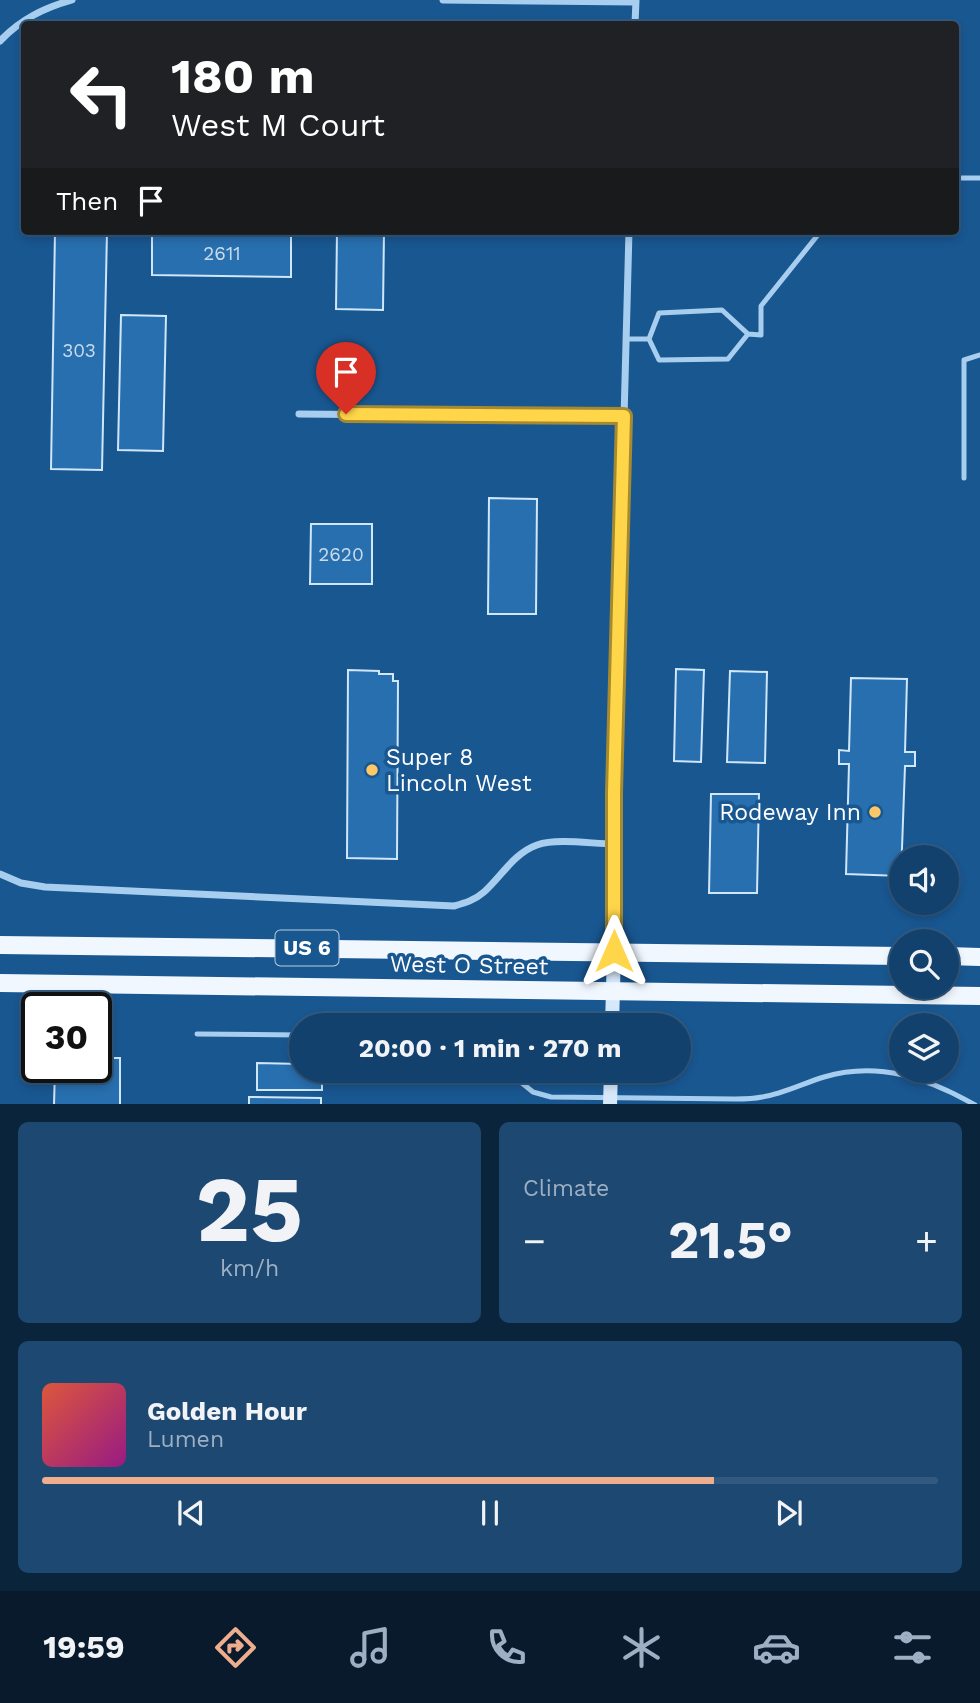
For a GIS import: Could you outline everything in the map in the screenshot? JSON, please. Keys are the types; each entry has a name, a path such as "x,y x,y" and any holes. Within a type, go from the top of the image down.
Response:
{"main road":[{"name":"West O Street","path":"0,945 889,956"},
{"path":"959,956 980,957"},
{"name":"West O Street","path":"0,984 980,996"}],"street":[{"path":"25,21 40,11 72,0"},
{"path":"443,0 636,1 635,21"},
{"path":"0,41 21,23"},
{"path":"612,1013 629,235"},
{"path":"299,414 624,416"},
{"path":"0,874 21,883 45,887 454,906 472,901 483,893 519,856 535,846 547,843 615,844"},
{"path":"610,1101 611,1083"}],"lane":[{"path":"959,178 980,178"},
{"path":"748,334 728,359 659,360 649,339 659,313 722,310 748,334 761,335 761,306 818,235"},
{"path":"627,339 649,339"},
{"path":"964,478 964,360 980,355"},
{"path":"197,1034 289,1035"},
{"path":"522,1083 533,1092 551,1097 610,1101 761,1098 827,1076 876,1072 918,1077 975,1104"}],"building":[{"path":"55,235 107,235 102,470 51,469"},
{"path":"152,235 291,235 291,277 152,275"},
{"path":"337,235 384,235 383,310 336,309"},
{"path":"121,315 166,316 163,451 118,450"},
{"path":"489,498 537,499 536,614 488,614"},
{"path":"311,524 372,524 372,584 310,584"},
{"path":"676,669 704,670 701,762 674,761"},
{"name":"Super 8 Lincoln West","path":"348,670 393,674 393,681 398,681 397,859 347,858"},
{"path":"730,671 767,672 765,763 727,762"},
{"name":"Rodeway Inn","path":"851,678 907,679 905,752 915,752 915,766 905,766 902,845 889,845 889,876 846,874 849,764 839,764 839,750 849,751"},
{"path":"711,794 759,794 757,893 709,893"},
{"path":"112,1058 120,1058 120,1104 54,1104 55,1083 112,1083"},
{"path":"257,1063 289,1064 289,1083 322,1083 322,1090 257,1090"},
{"path":"249,1097 321,1098 321,1104 249,1104"}],"place":[{"name":"Super 8 Lincoln West","path":"372,770"},
{"name":"Rodeway Inn","path":"875,812"}],"route":[{"path":"346,414 624,416 614,793 614,951"}]}
